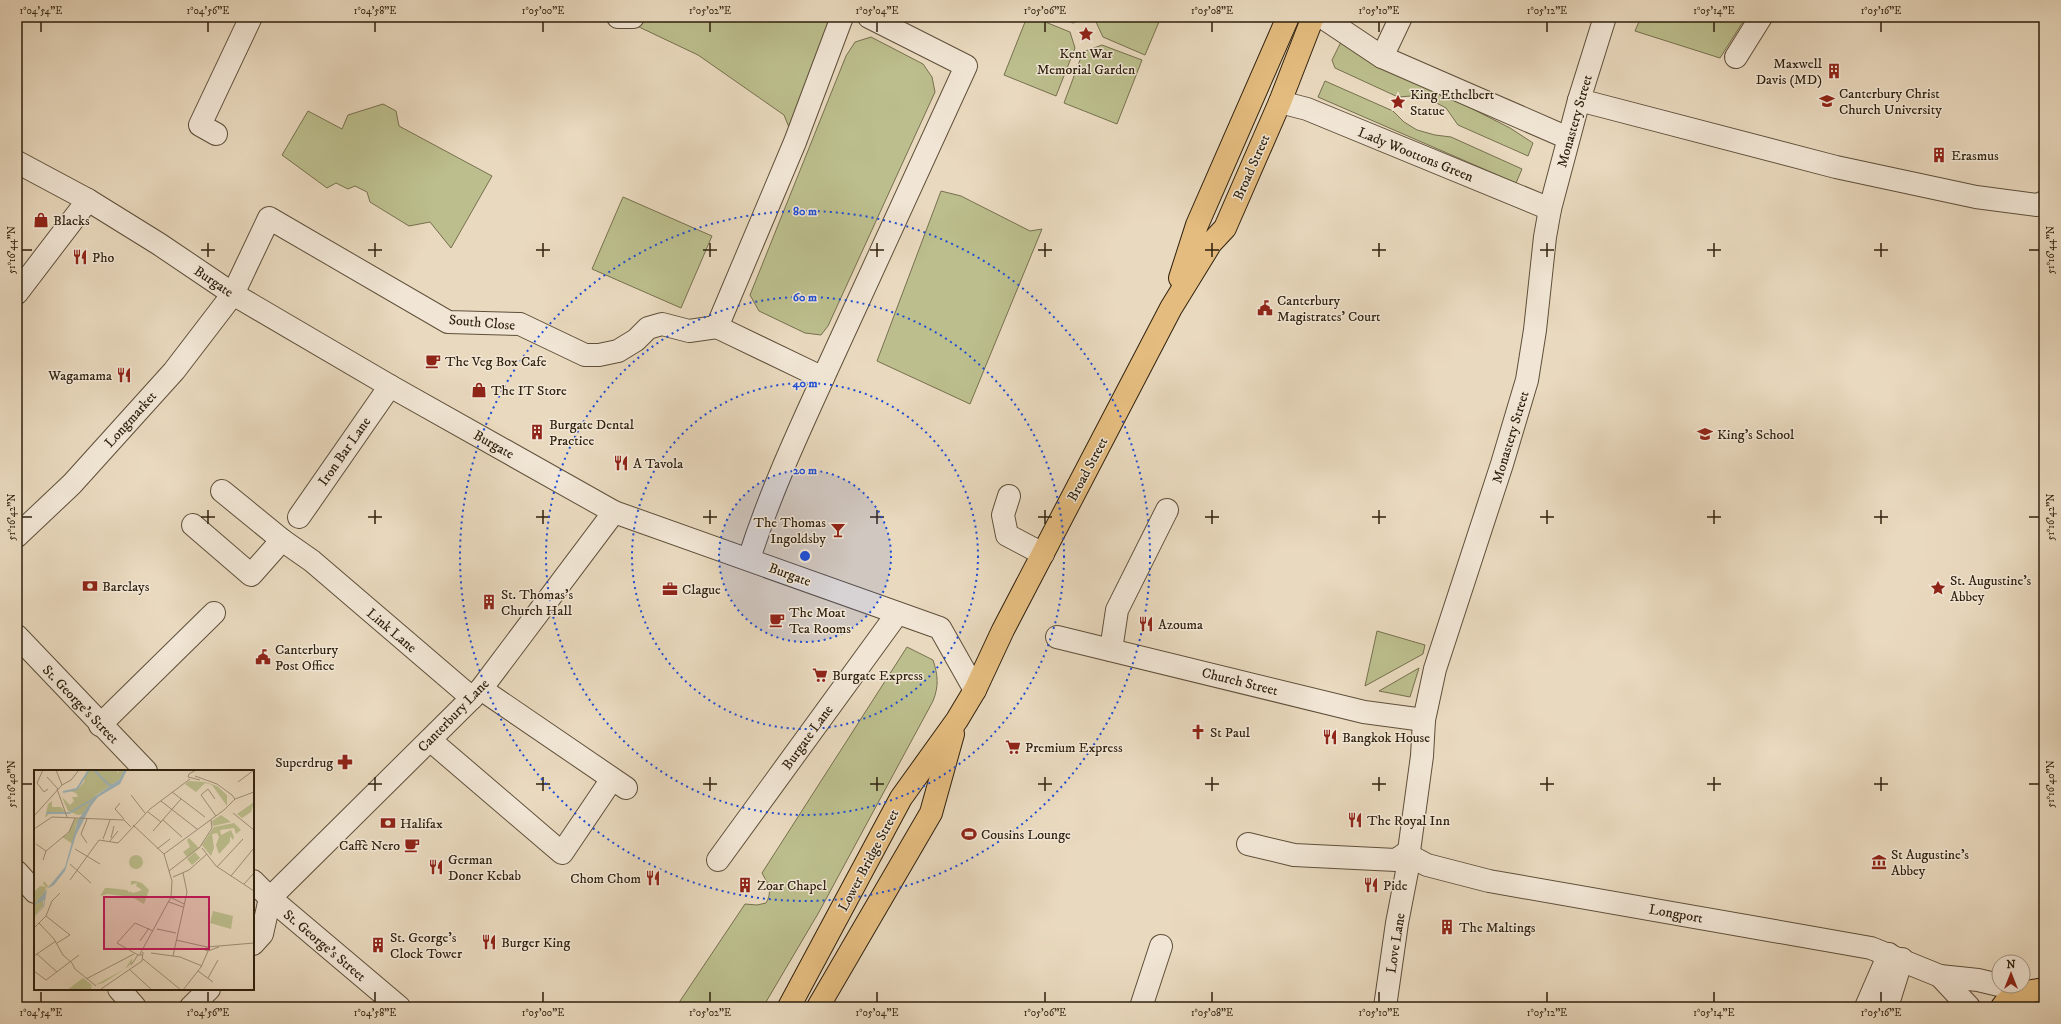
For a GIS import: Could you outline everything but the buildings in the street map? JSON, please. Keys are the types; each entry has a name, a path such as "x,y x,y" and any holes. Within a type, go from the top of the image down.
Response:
{"main road":[{"name":"Broad Street","path":"1171,308 1197,225 1288,17"},
{"name":"Broad Street","path":"1003,630 1171,308 1211,243 1225,228 1280,102 1313,17"},
{"name":"Lower Bridge Street","path":"790,1007 901,798 957,720 975,690 1003,630"},
{"name":"Lower Bridge Street","path":"818,1007 931,813 957,720"},
{"path":"2002,1007 2006,1002 2038,990"}],"street":[{"path":"216,134 200,125 251,17"},
{"path":"618,17 633,17"},
{"path":"824,378 716,327 795,142 842,17"},
{"path":"749,559 760,523 786,458 966,66 869,17"},
{"path":"1322,17 1382,57 1568,138"},
{"path":"1382,57 1401,17"},
{"name":"Monastery Street","path":"1410,854 1422,756 1424,720 1435,669 1500,472 1527,380 1535,330 1544,237 1550,209 1578,100 1605,17"},
{"path":"1736,57 1760,17"},
{"path":"1578,100 1852,170 1976,197 2037,206 2044,202"},
{"name":"Lady Woottons Green","path":"1280,102 1307,109 1550,209"},
{"name":"Burgate","path":"17,162 88,200 159,244 232,294 390,386 614,512 749,559 897,614 940,628 975,690"},
{"path":"17,293 88,200"},
{"name":"South Close","path":"243,271 269,218 448,322 520,324 585,355 599,355 618,352 636,340 648,328 662,324 689,331 716,327"},
{"name":"Longmarket","path":"17,536 72,484 174,371 232,294 243,271"},
{"name":"Iron Bar Lane","path":"299,517 390,386"},
{"name":"Link Lane","path":"222,491 282,540 312,561 476,693 619,784 562,853 430,740"},
{"path":"1009,496 1003,515 1008,535 1043,554"},
{"path":"1111,650 1117,610 1167,510"},
{"name":"Canterbury Lane","path":"270,898 476,693 614,512"},
{"path":"193,525 251,575 282,540"},
{"path":"100,725 214,613"},
{"name":"Burgate Lane","path":"718,860 897,614"},
{"name":"St. George's Street","path":"17,636 100,725 145,770"},
{"name":"Church Street","path":"1057,637 1364,712 1424,720"},
{"path":"1248,844 1294,855 1396,860 1410,854"},
{"name":"Longport","path":"1410,854 1427,865 1460,875 1858,945 1896,957 1940,976 1978,980 1991,983"},
{"name":"Love Lane","path":"1385,1007 1397,923 1410,854"},
{"path":"17,872 34,891"},
{"name":"St. George's Street","path":"254,882 270,898 399,1007"},
{"path":"254,943 262,934 270,898"},
{"path":"1141,1007 1161,946"},
{"path":"1866,1007 1896,957"},
{"path":"1887,1007 1896,957"},
{"name":"Longport","path":"1940,976 1969,1007"},
{"path":"120,990 135,1007"},
{"path":"191,1007 208,990"}],"green space":[{"path":"618,17 842,17 795,142 784,115 698,55"},
{"path":"1027,17 1033,17 1070,32 1075,48 1056,96 1004,75"},
{"path":"1058,17 1088,17 1073,23"},
{"path":"1098,17 1161,17 1145,55 1103,37 1096,22"},
{"path":"1641,17 1746,17 1720,58 1635,31"},
{"path":"871,37 923,64 932,77 935,92 828,326 821,335 805,333 759,311 750,295 846,56 855,42"},
{"path":"1341,42 1510,128 1533,143 1528,156 1458,125 1446,108 1431,100 1411,96 1398,97 1335,68 1332,60"},
{"path":"1102,45 1142,60 1117,124 1064,103 1083,52"},
{"path":"1325,81 1393,111 1404,122 1417,130 1435,135 1451,137 1522,169 1516,183 1318,97"},
{"path":"383,104 396,111 399,126 492,176 451,248 430,222 409,226 370,202 367,192 355,186 348,189 336,183 327,188 282,155 308,111 342,129 348,115"},
{"path":"941,191 961,196 1030,231 1042,229 970,404 877,361"},
{"path":"623,197 712,236 681,308 592,269"},
{"path":"1377,631 1425,645 1423,654 1365,686"},
{"path":"907,647 933,660 937,680 933,701 819,912 763,1007 676,1007 745,904 757,905 766,903 769,895 769,888 762,873"},
{"path":"1419,668 1410,697 1379,691"}],"place":[{"name":"Kent War Memorial Garden","path":"1086,34"},
{"name":"Maxwell Davis (MD)","path":"1834,71"},
{"name":"Canterbury Christ Church University","path":"1827,101"},
{"name":"King Ethelbert Statue","path":"1398,102"},
{"name":"Erasmus","path":"1939,155"},
{"name":"Blacks","path":"41,220"},
{"name":"Pho","path":"80,257"},
{"name":"Canterbury Magistrates' Court","path":"1265,308"},
{"name":"The Veg Box Cafe","path":"433,361"},
{"name":"Wagamama","path":"124,375"},
{"name":"The IT Store","path":"479,390"},
{"name":"Burgate Dental Practice","path":"537,432"},
{"name":"King's School","path":"1705,434"},
{"name":"A Tavola","path":"621,463"},
{"name":"The Thomas Ingoldsby","path":"838,530"},
{"name":"Barclays","path":"90,586"},
{"name":"St. Augustine's Abbey","path":"1938,588"},
{"name":"Clague","path":"670,589"},
{"name":"St. Thomas's Church Hall","path":"489,602"},
{"name":"The Moat Tea Rooms","path":"777,620"},
{"name":"Azouma","path":"1146,624"},
{"name":"Canterbury Post Office","path":"263,657"},
{"name":"Burgate Express","path":"820,675"},
{"name":"St Paul","path":"1198,732"},
{"name":"Bangkok House","path":"1330,737"},
{"name":"Premium Express","path":"1013,747"},
{"name":"Superdrug","path":"345,762"},
{"name":"The Royal Inn","path":"1355,820"},
{"name":"Halifax","path":"388,823"},
{"name":"Cousins Lounge","path":"969,834"},
{"name":"Caffè Nero","path":"412,845"},
{"name":"St Augustine’s Abbey","path":"1879,862"},
{"name":"German Doner Kebab","path":"436,867"},
{"name":"Chom Chom","path":"653,878"},
{"name":"Zoar Chapel","path":"745,885"},
{"name":"Pide","path":"1371,885"},
{"name":"The Maltings","path":"1447,927"},
{"name":"Burger King","path":"489,942"},
{"name":"St. George's Clock Tower","path":"378,945"}]}
